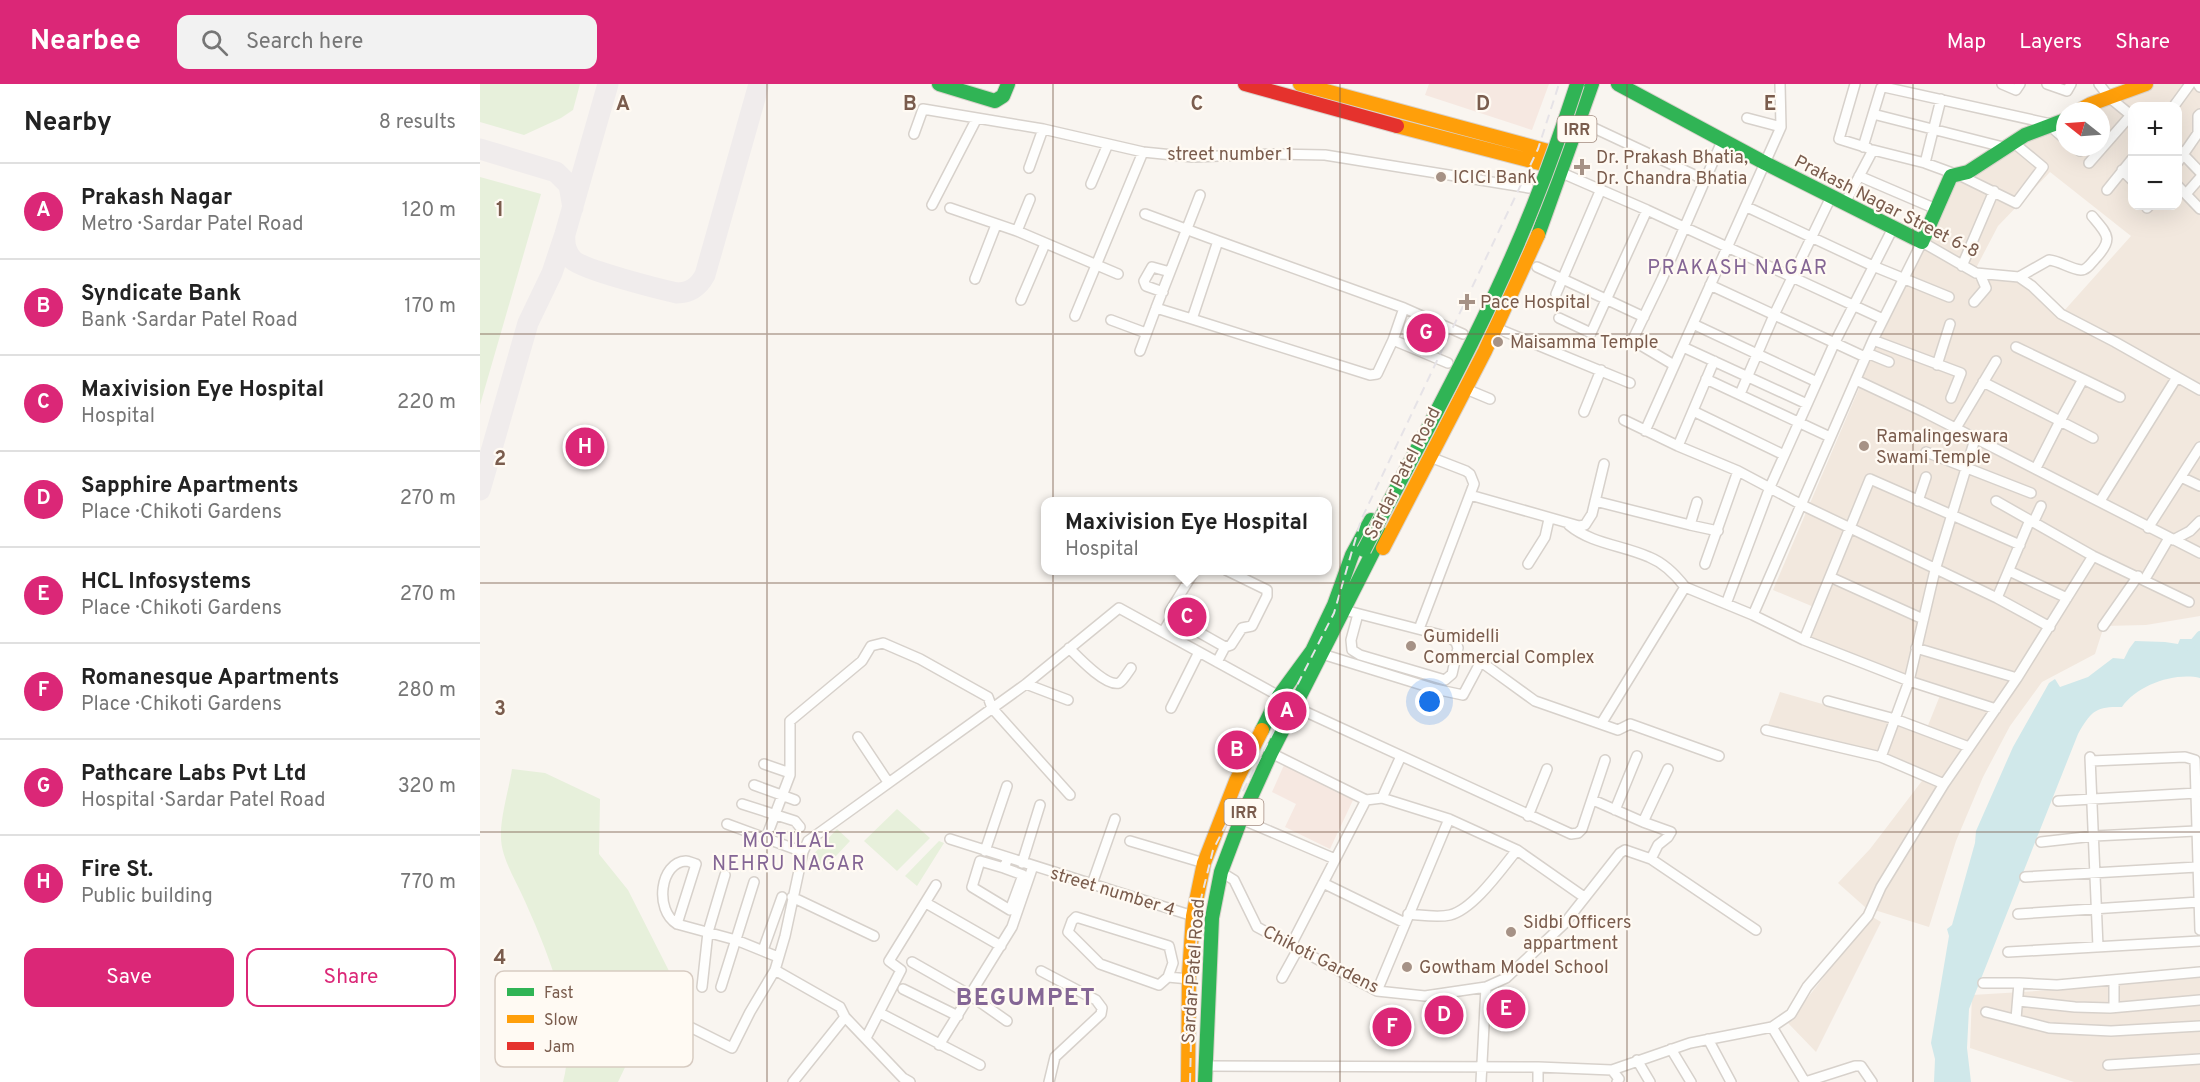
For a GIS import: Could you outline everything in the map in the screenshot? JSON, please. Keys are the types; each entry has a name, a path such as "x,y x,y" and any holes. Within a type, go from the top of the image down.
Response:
{"main road":[{"path":"939,84 995,100 1004,96 1008,84"},
{"path":"1245,84 1468,145 1543,157"},
{"name":"Sardar Patel Road","path":"1205,1082 1212,918 1221,872 1270,753 1322,654 1339,607 1352,555 1468,337 1519,221 1570,84"},
{"name":"IRR","path":"1368,557 1489,308 1531,215 1565,124 1577,84"},
{"name":"IRR","path":"1339,607 1368,557 1476,352 1540,211 1585,84"},
{"name":"Sardar Patel Road","path":"1368,557 1381,554 1496,328 1540,232 1592,84"},
{"name":"Prakash Nagar Street 6-8","path":"1618,84 1765,163 1922,242"},
{"path":"2097,102 2109,98 2122,88 2141,84"},
{"path":"1302,101 1303,85 1473,130 1543,157"},
{"path":"1556,123 1569,119 1574,125 1566,149 1564,167"},
{"path":"1922,242 1948,180 1957,174 1968,172 2025,135 2056,124"},
{"path":"1468,145 1473,130"},
{"path":"1519,221 1540,232"},
{"name":"Sardar Patel Road","path":"1188,1077 1189,979 1193,916 1204,863 1236,780 1279,696 1312,651 1339,607"}],"street":[{"path":"1646,431 1747,207 1780,127 1780,84"},
{"path":"1855,84 1839,139 1957,174 2016,204 2043,167 2011,145 1873,114"},
{"path":"2002,84 2016,90 2020,84"},
{"path":"2047,84 2067,91 2071,84"},
{"path":"2099,84 2109,98 2128,113"},
{"path":"2177,102 2190,84"},
{"path":"1845,203 1859,176 1868,148 1873,114 1881,88 2056,124"},
{"path":"1924,163 1941,99"},
{"name":"street number 1","path":"914,134 923,109 1043,129 1143,152 1193,157 1272,154 1325,155 1529,188"},
{"path":"2182,152 2199,133 2198,116 2200,114"},
{"path":"932,205 977,118"},
{"path":"1747,118 1780,127"},
{"path":"2089,163 2128,120"},
{"path":"1579,121 1705,180"},
{"path":"1029,168 1043,129"},
{"path":"1674,365 1634,340 1635,333 1723,139"},
{"path":"1091,184 1108,144"},
{"path":"1075,316 1143,152"},
{"path":"2180,156 2200,172"},
{"path":"2107,190 2128,164"},
{"path":"1564,167 1601,189 1883,319"},
{"path":"2122,170 2128,175"},
{"path":"1859,176 1936,209"},
{"path":"2186,194 2200,178"},
{"path":"1556,294 1601,189"},
{"path":"2182,190 2198,204"},
{"path":"1962,266 1994,191"},
{"path":"1140,351 1200,195"},
{"path":"1740,394 1774,315 1831,196"},
{"path":"1017,231 1030,199"},
{"path":"1747,207 1873,266 1949,297"},
{"path":"950,208 1017,231 1118,274"},
{"path":"1559,318 1591,333 1647,210"},
{"path":"1145,214 1404,308 1463,334"},
{"path":"2092,216 2106,233 2108,242 2107,247 2087,268 2079,270 2049,260 2019,277 2032,286 2061,314 2200,390"},
{"path":"975,279 996,225"},
{"path":"1726,604 1784,455 1834,344 1893,228"},
{"path":"1192,319 1218,241"},
{"path":"1753,615 1866,355 1902,278 1922,242"},
{"name":"Prakash Nagar Street 6-8","path":"1922,242 1980,274 2019,277"},
{"path":"1022,300 1044,244"},
{"path":"1163,291 1146,285 1144,281 1152,267 1170,272"},
{"path":"1537,267 1644,317"},
{"path":"1974,302 1986,288 1980,274"},
{"path":"1710,285 1834,344 1889,362"},
{"path":"1156,308 1370,375 1377,374 1393,340 1404,308"},
{"path":"1111,320 1146,333"},
{"path":"1693,324 1817,382"},
{"path":"1938,365 1950,324"},
{"path":"1496,328 1630,383"},
{"path":"1393,340 1448,363"},
{"path":"1873,340 1961,373 1951,398"},
{"path":"1683,347 1807,404"},
{"path":"2016,347 2120,397"},
{"path":"1678,446 1714,361"},
{"path":"1956,428 1996,361"},
{"path":"1584,412 1601,370"},
{"path":"2100,501 2176,377"},
{"path":"1706,379 1830,437"},
{"path":"2036,468 2083,379"},
{"path":"1856,380 2036,468 2200,553"},
{"path":"1983,382 2093,438"},
{"path":"1466,389 1490,399"},
{"path":"1693,411 1784,455"},
{"path":"1624,420 1738,471 1802,506 1997,598 2050,627"},
{"path":"1881,757 1909,681 1935,570 1975,439"},
{"path":"2148,528 2199,450"},
{"path":"1926,452 2031,493"},
{"path":"1419,629 1474,484 1470,474 1466,471 1430,457"},
{"path":"1470,495 1569,525 1585,525 1592,514 1604,464"},
{"path":"1705,564 1738,471"},
{"path":"1918,501 1926,477"},
{"path":"2181,477 2200,486"},
{"path":"1804,640 1870,479 2020,545"},
{"path":"1595,501 1718,531"},
{"path":"1996,501 2093,556 2189,602"},
{"path":"1690,525 1697,502"},
{"path":"1997,598 2020,545 2041,506"},
{"path":"1528,564 1545,537 1549,519"},
{"path":"2103,626 2171,539 2190,531 2200,521"},
{"path":"1569,525 1591,539 1650,557 1664,565 1685,587 1753,615 1804,640 1909,681 1996,709"},
{"path":"1205,1066 1538,1067 1612,1070 1637,1060 1708,1039 1772,1027 1791,1014 1807,987 1869,915 1881,887 1944,783 2017,678 2093,556"},
{"path":"2009,571 2067,598"},
{"path":"1192,575 1170,611 1172,617 1225,647"},
{"path":"1217,662 1225,647 1231,645 1242,628 1252,626 1267,596 1267,590 1237,575"},
{"path":"1830,577 1923,619"},
{"path":"1601,724 1685,587"},
{"path":"1339,607 1449,637 1456,642 1458,648 1452,674 1445,680 1360,655 1352,650 1351,640 1358,614"},
{"path":"693,1028 732,1048 775,970 802,852 808,841 1026,684 1119,608 1279,696"},
{"path":"1163,632 1172,617"},
{"path":"766,838 790,773 790,721 862,661 871,646 883,643 920,659 988,697 993,708 1070,795"},
{"path":"1069,648 1095,674 1115,683 1121,681 1131,668"},
{"path":"1916,648 2017,678"},
{"path":"1171,708 1199,652"},
{"path":"1322,654 1435,689 1463,695 1476,668 1484,664 1535,701 1618,730 1630,724 1719,756"},
{"path":"1026,684 1068,700"},
{"path":"1828,701 1895,719 1969,747"},
{"path":"1293,706 1571,834 1578,833 1582,829 1605,760"},
{"path":"1766,730 1881,757 1944,783"},
{"path":"858,737 888,782"},
{"path":"1270,753 1366,800 1382,798 1449,819 1517,850 1584,897"},
{"path":"1382,798 1401,756"},
{"path":"1615,810 1637,756"},
{"path":"2098,947 2090,759 2190,758 2195,760 2200,930"},
{"path":"764,764 790,773"},
{"path":"1528,816 1547,769"},
{"path":"1643,822 1668,769"},
{"path":"754,785 795,800"},
{"path":"985,851 1007,786"},
{"path":"2058,801 2197,793"},
{"path":"1282,978 1323,883 1366,800"},
{"path":"1593,800 1671,832 1658,845 1651,859"},
{"path":"742,804 795,821 800,827"},
{"path":"1022,863 1040,805"},
{"path":"1092,884 1115,819"},
{"path":"1241,819 1335,859"},
{"path":"1377,991 1449,819"},
{"path":"727,824 802,852"},
{"path":"2041,842 2196,831"},
{"name":"street number 4","path":"950,839 1193,916"},
{"path":"1130,841 1204,863"},
{"path":"1323,883 1407,918 1451,915 1463,909 1517,850"},
{"path":"1481,1082 1486,987 1506,978 1564,924 1625,850 1651,859 1756,930"},
{"path":"1004,868 1008,858"},
{"path":"677,924 696,864 686,861 676,865 670,872 662,893 665,912 670,919 677,924 736,940 778,957"},
{"path":"980,861 1004,868 1023,875 1010,910 972,887 980,861"},
{"name":"street number 4","path":"939,1045 1015,920 1033,866"},
{"path":"2025,877 2198,867"},
{"name":"Chikoti Gardens","path":"1221,872 1234,880 1257,927 1377,991 1425,996 1486,987"},
{"path":"702,987 708,932 725,875"},
{"path":"721,987 754,882"},
{"path":"866,1038 901,970 888,961 936,885"},
{"path":"763,950 782,897"},
{"path":"792,897 874,936"},
{"path":"2018,914 2199,902"},
{"path":"926,903 1001,946"},
{"path":"1077,917 1169,946 1173,963 1168,976 1159,985 1100,964 1068,932 1072,921 1077,917"},
{"path":"2008,952 2200,941"},
{"path":"1171,950 1191,950"},
{"path":"912,962 970,995 1006,1021"},
{"path":"775,970 840,1007 845,1017 909,1082"},
{"path":"1041,971 1096,1000 1102,1008 1101,1014 1055,1057 1049,1082"},
{"path":"1983,983 2057,985 2200,972"},
{"path":"1168,976 1189,979"},
{"path":"2114,980 2114,1007"},
{"path":"2016,1019 2019,983"},
{"path":"903,989 958,1016"},
{"path":"2019,1001 2075,1007 2114,1007 2200,1000"},
{"path":"1986,1012 2049,1028 2111,1031 2200,1026"},
{"path":"880,1013 980,1065"},
{"path":"793,1082 845,1017"},
{"path":"1772,1027 1805,1082 1861,1066 1872,1082"},
{"path":"1708,1039 1731,1082"},
{"path":"1671,1050 1691,1082"},
{"path":"2108,1065 2200,1059"},
{"path":"1637,1060 1650,1082"},
{"path":"1538,1067 1538,1082"},
{"path":"1612,1070 1619,1079 1617,1082"},
{"path":"1177,1082 1188,1077"}],"shaded area":[{"path":"1429,84 1549,84 1532,130 1425,95"},
{"path":"2200,84 2200,550 1858,378 1948,181 2056,125 2056,156 2110,156 2110,102 2101,102 2139,86","holes":["2050,172 2131,236 2063,312 2020,280 1975,270 1998,226"]},
{"path":"1860,386 2200,555 2200,616 2146,625 2104,626 2095,654 2042,682 2010,726 1983,777 1956,841 1929,927 1865,907 1838,883 1870,849 1928,773 1767,728 1780,692 1925,733 1943,688 1810,638 1821,610 1773,590"},
{"path":"1284,765 1354,798 1330,849 1285,827 1296,804 1272,792"},
{"path":"1871,916 1881,922 1816,1052 1788,1023"},
{"path":"2200,974 2200,1082 2074,1082 1970,1048 1972,995 2100,987"}],"green space":[{"path":"480,84 580,84 573,110 524,135 480,122"},
{"path":"480,177 541,194 480,405"},
{"path":"512,769 545,773 600,799 599,854 628,890 669,971 552,971 542,940 503,852 502,821"},
{"path":"897,809 930,838 897,871 864,841"},
{"path":"837,829 850,841 822,871 809,859"},
{"path":"939,841 944,843 917,886 905,876"},
{"path":"566,1067 625,1067 618,1082 563,1082"}],"water":[{"path":"2180,639 2200,639 2200,678 2179,677 2157,682 2137,692 2122,707 2100,709 2095,712 2078,734 1969,1009 1967,1048 1971,1082 1934,1082 1935,1059 1931,1043 1949,936 1947,929 1952,925 1975,843 1976,831 2013,747 2049,683 2055,679 2060,687 2088,677 2113,658 2124,659 2135,641 2178,644"}],"waterway":[{"path":"2190,647 2200,635"}],"taxiway":[{"path":"480,490 528,323 552,273 608,84"},
{"path":"565,234 565,245 573,260 591,269 677,293 694,288 705,275 759,84"},
{"path":"480,149 556,172 569,185 573,208"}],"railway":[{"path":"1190,1082 1192,1000 1199,907 1213,850 1334,613 1361,520 1538,149 1559,84"}],"traffic: fast":[{"path":"939,84 995,101 1003,96 1008,84"},
{"path":"1364,550 1454,379 1496,292 1540,189 1577,84"},
{"path":"1538,235 1592,84"},
{"path":"1618,84 1765,163 1922,242 1951,176 1968,172 2025,135 2056,123"},
{"path":"1262,730 1279,696 1312,651 1334,605 1352,555 1371,520"},
{"path":"1205,1082 1212,918 1221,872 1241,819 1271,753 1382,534"}],"traffic: slow":[{"path":"1300,84 1548,151"},
{"path":"2096,102 2146,84"},
{"path":"1397,126 1543,164"},
{"path":"1383,548 1485,351 1538,235"},
{"path":"1188,1082 1189,974 1193,916 1204,863 1236,781 1262,730"}],"traffic: jam":[{"path":"1245,84 1397,126"}],"place":[{"name":"Dr. Prakash Bhatia, Dr. Chandra Bhatia","path":"1582,167"},
{"name":"ICICI Bank","path":"1441,177"},
{"name":"Pace Hospital","path":"1467,302"},
{"name":"Pathcare Labs Pvt Ltd","path":"1426,333"},
{"name":"Maisamma Temple","path":"1498,342"},
{"name":"Ramalingeswara Swami Temple","path":"1864,446"},
{"name":"Fire St.","path":"585,447"},
{"name":"Maxivision Eye Hospital","path":"1187,617"},
{"name":"Gumidelli Commercial Complex","path":"1411,646"},
{"name":"Prakash Nagar","path":"1287,711"},
{"name":"Syndicate Bank","path":"1237,750"},
{"name":"Sidbi Officers appartment","path":"1511,932"},
{"name":"Gowtham Model School","path":"1407,967"},
{"name":"HCL Infosystems","path":"1506,1009"},
{"name":"Sapphire Apartments","path":"1444,1015"},
{"name":"Romanesque Apartments","path":"1392,1027"}],"district":[{"name":"PRAKASH NAGAR","path":"1738,267"},
{"name":"MOTILAL NEHRU NAGAR","path":"789,852"},
{"name":"BEGUMPET","path":"1026,997"}]}
